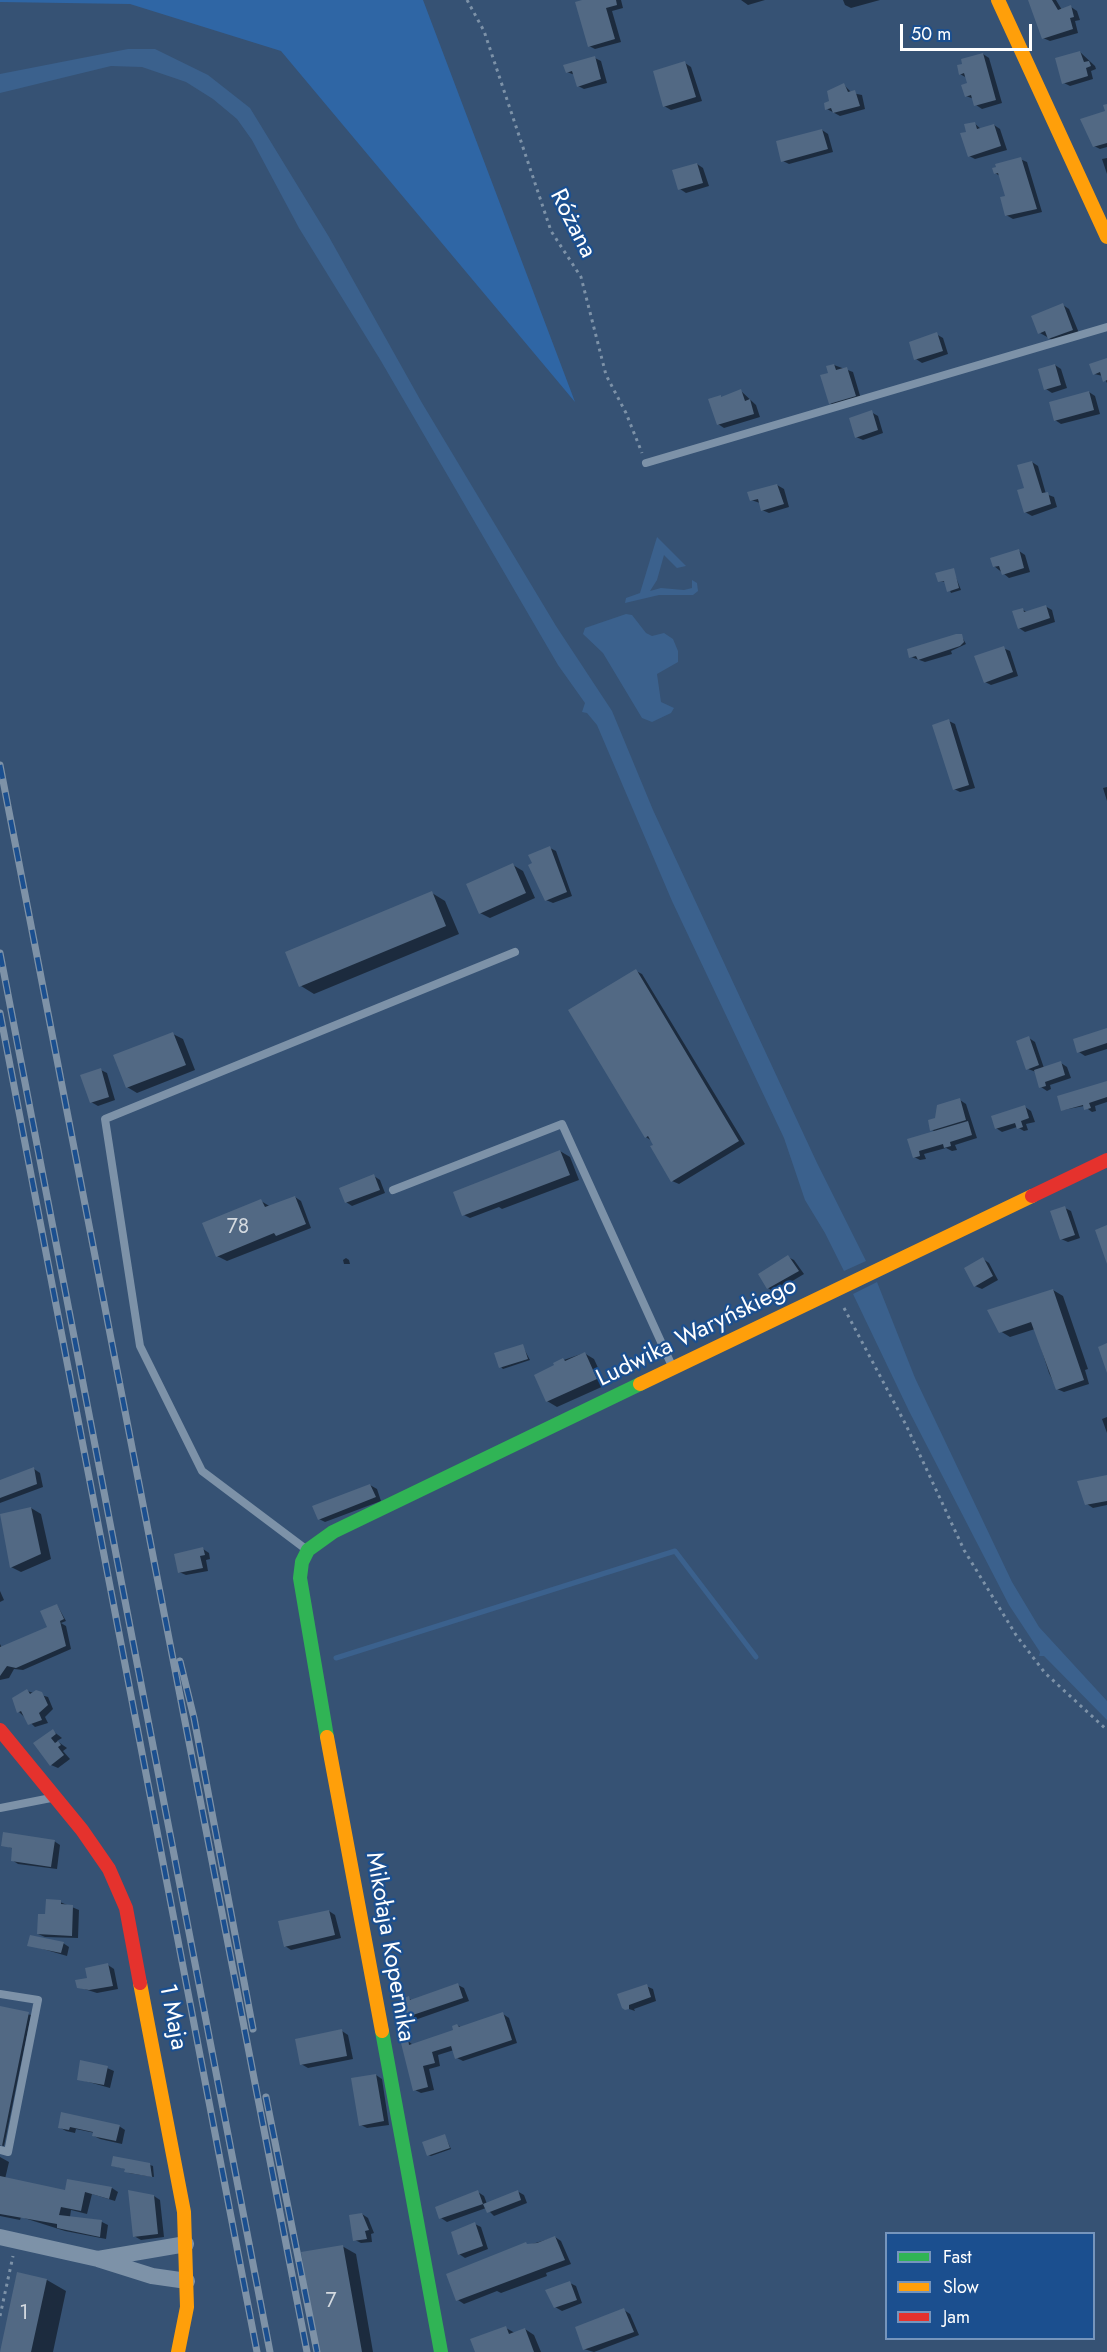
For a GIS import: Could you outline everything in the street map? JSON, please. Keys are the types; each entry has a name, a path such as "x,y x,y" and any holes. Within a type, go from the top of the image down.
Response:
{"street":[{"path":"998,0 1107,237"},
{"name":"Ludwika Waryńskiego","path":"308,1551 333,1532 1107,1160"},
{"name":"Mikołaja Kopernika","path":"308,1551 302,1562 300,1578 303,1605 441,2352"},
{"name":"1 Maja","path":"0,1730 57,1797 109,1869 126,1908 179,2179 186,2244 187,2282 184,2330 178,2352"},
{"path":"0,2237 98,2259 152,2276 187,2282"},
{"path":"98,2259 186,2244"}],"lane":[{"path":"646,463 1107,327"},
{"path":"308,1551 201,1471 140,1346 105,1119 515,952"},
{"path":"393,1190 562,1124 674,1369"},
{"path":"0,1808 57,1797"},
{"path":"0,1994 38,2000 8,2152 0,2150"}],"path":[{"name":"Różana","path":"467,0 484,31 551,231 581,277 606,375 626,413 646,463"},
{"path":"836,1292 900,1414 964,1550 1016,1635 1045,1673 1107,1730"},
{"path":"0,2316 14,2253"}],"shaded area":[{"path":"0,0 423,0 575,402 281,51 130,4 0,2"},
{"path":"128,49 155,49 208,75 250,108 329,237 422,403 556,626 612,711 653,810 817,1163 866,1261 844,1271 805,1200 784,1138 672,901 597,725 587,713 582,712 585,703 558,665 381,361 299,228 252,140 237,119 213,99 186,82 142,67 111,66 0,93 0,74"},
{"path":"657,537 686,566 677,568 664,555 657,580 650,591 661,588 684,590 692,588 692,580 697,583 698,591 693,595 659,595 625,603 626,598 640,593"},
{"path":"626,614 632,615 646,633 652,636 664,633 673,639 678,651 678,662 657,674 661,702 674,708 671,713 652,722 642,718 603,653 583,634 585,628"},
{"path":"877,1282 915,1378 1012,1582 1039,1627 1107,1701 1107,1720 1044,1656 1039,1656 1040,1652 1009,1605 909,1411 853,1294"}],"building":[{"path":"616,0 617,5 606,8 615,39 588,47 575,2"},
{"path":"1028,0 1052,0 1058,10 1071,5 1074,17 1070,18 1073,29 1042,39"},
{"path":"1080,51 1084,62 1089,61 1091,66 1086,68 1088,76 1062,84 1055,58"},
{"path":"983,53 996,100 974,106 971,95 965,97 961,85 967,83 964,73 959,75 957,65 962,64 961,59"},
{"path":"595,56 601,79 577,87 572,71 566,73 563,65"},
{"path":"685,61 696,97 663,107 653,71"},
{"path":"844,83 848,92 855,90 860,106 833,113 831,108 825,110 824,103 829,101 827,91"},
{"path":"1107,104 1107,143 1093,147 1080,119 1105,111 1103,105"},
{"path":"975,122 977,129 994,124 1001,146 968,157 960,133 966,132 964,124"},
{"path":"822,129 828,149 781,162 776,141"},
{"path":"1021,157 1037,209 1005,216 1000,197 1005,196 998,173 994,174 992,168 996,167 995,164"},
{"path":"697,163 703,183 678,190 672,170"},
{"path":"1063,303 1073,330 1048,339 1045,331 1038,334 1031,316"},
{"path":"937,332 943,351 914,360 909,342"},
{"path":"1107,358 1107,380 1103,382 1100,372 1093,375 1089,364"},
{"path":"834,364 836,370 847,367 856,396 829,404 820,375 828,373 826,366"},
{"path":"1055,364 1061,385 1044,390 1038,369"},
{"path":"741,389 745,401 750,399 754,414 717,425 708,399 721,395 721,397"},
{"path":"1089,391 1094,410 1054,421 1049,402"},
{"path":"872,410 878,430 855,438 849,418"},
{"path":"1032,461 1042,493 1048,492 1051,504 1024,513 1017,490 1024,488 1017,465"},
{"path":"777,484 784,504 761,511 758,499 750,501 747,492"},
{"path":"1019,549 1024,568 1002,575 999,566 993,567 990,558"},
{"path":"954,568 959,588 947,592 944,581 938,582 935,573"},
{"path":"1046,605 1050,618 1018,629 1012,611 1023,608 1024,612"},
{"path":"962,634 964,642 960,646 918,660 916,656 909,658 907,649"},
{"path":"1004,646 1013,672 984,683 974,656"},
{"path":"949,719 969,785 953,790 932,725"},
{"path":"550,846 567,892 545,901 528,865 532,863 528,855"},
{"path":"513,863 526,893 479,914 466,884"},
{"path":"432,891 446,926 299,987 285,952"},
{"path":"636,969 739,1141 671,1182 650,1146 653,1145 648,1136 645,1138 568,1010"},
{"path":"1107,1028 1107,1043 1077,1053 1073,1039"},
{"path":"173,1032 186,1065 126,1088 113,1055"},
{"path":"1029,1036 1039,1065 1026,1070 1016,1041"},
{"path":"1061,1061 1065,1075 1045,1082 1046,1086 1039,1088 1034,1070"},
{"path":"101,1068 109,1097 90,1103 80,1075"},
{"path":"1107,1081 1107,1097 1089,1103 1091,1108 1084,1110 1083,1105 1061,1111 1057,1096"},
{"path":"960,1098 966,1120 930,1131 928,1120 935,1118 937,1105"},
{"path":"1025,1105 1029,1118 1021,1121 1023,1127 1017,1129 1015,1123 995,1129 991,1116"},
{"path":"968,1121 972,1135 950,1142 951,1146 944,1148 943,1144 919,1151 920,1156 913,1158 907,1139"},
{"path":"560,1150 570,1175 462,1216 453,1192"},
{"path":"374,1174 380,1190 345,1203 339,1188"},
{"path":"295,1196 306,1224 276,1236 274,1233 216,1257 202,1223 261,1199 265,1207"},
{"path":"1065,1206 1075,1235 1060,1240 1050,1211"},
{"path":"1107,1225 1107,1264 1095,1230"},
{"path":"788,1255 799,1271 767,1289 758,1274"},
{"path":"983,1257 993,1276 974,1287 964,1268"},
{"path":"1053,1289 1084,1380 1056,1390 1031,1322 999,1333 987,1310"},
{"path":"1107,1343 1107,1373 1098,1347"},
{"path":"523,1344 528,1359 499,1368 494,1353"},
{"path":"585,1352 597,1379 546,1402 534,1375 563,1358 565,1361"},
{"path":"34,1467 37,1484 0,1498 0,1480"},
{"path":"1107,1475 1107,1501 1085,1505 1077,1481"},
{"path":"370,1484 376,1497 318,1520 312,1506"},
{"path":"31,1507 41,1554 10,1568 0,1514"},
{"path":"203,1547 205,1555 200,1556 203,1568 178,1573 174,1554"},
{"path":"57,1604 64,1619 60,1621 66,1646 16,1668 7,1666 0,1676 0,1647 47,1627 40,1611"},
{"path":"27,1689 30,1694 36,1690 42,1692 48,1705 39,1713 42,1720 28,1725 21,1711 17,1713 12,1698"},
{"path":"53,1729 56,1734 51,1738 55,1743 58,1741 61,1745 58,1747 64,1755 50,1766 33,1743"},
{"path":"3,1832 55,1840 51,1867 11,1861 12,1848 1,1846"},
{"path":"46,1899 61,1900 61,1904 73,1905 72,1936 37,1934 38,1914 45,1914"},
{"path":"329,1910 335,1935 284,1947 278,1921"},
{"path":"30,1935 64,1942 61,1953 27,1946"},
{"path":"108,1963 113,1986 89,1990 77,1988 75,1980 87,1978 85,1968"},
{"path":"458,1983 463,1998 404,2018 398,2004 402,2002 401,1999 409,1996 410,2000"},
{"path":"647,1984 651,1997 629,2005 629,2009 622,2008 617,1994"},
{"path":"0,2006 29,2012 2,2146 0,2145"},
{"path":"503,2012 512,2040 455,2059 451,2046 432,2052 435,2063 423,2066 428,2087 413,2091 401,2043 408,2040 409,2045 453,2030 452,2026 457,2024 459,2027"},
{"path":"342,2029 347,2056 300,2065 295,2039"},
{"path":"80,2060 108,2066 104,2085 77,2080"},
{"path":"376,2074 384,2121 359,2126 351,2078"},
{"path":"61,2112 120,2125 116,2141 92,2136 93,2132 70,2127 69,2130 58,2128"},
{"path":"445,2134 450,2148 427,2156 422,2142"},
{"path":"113,2156 150,2163 152,2177 124,2172 125,2169 111,2166"},
{"path":"0,2176 65,2190 67,2179 112,2187 109,2199 85,2192 81,2211 61,2207 59,2215 102,2220 100,2237 57,2228 57,2224 0,2214"},
{"path":"128,2190 154,2195 158,2234 133,2237"},
{"path":"478,2190 483,2204 439,2219 435,2207"},
{"path":"518,2190 521,2200 487,2213 483,2204"},
{"path":"362,2213 369,2230 365,2231 367,2239 353,2241 349,2215"},
{"path":"475,2222 483,2246 458,2255 451,2232"},
{"path":"555,2236 565,2260 456,2301 446,2274 526,2242 527,2244 537,2243"},
{"path":"343,2245 362,2352 318,2352 301,2252"},
{"path":"17,2272 47,2279 31,2352 0,2352"},
{"path":"570,2281 577,2300 554,2308 545,2290"},
{"path":"624,2308 634,2332 583,2350 575,2327"},
{"path":"506,2326 509,2334 525,2328 534,2352 475,2352 470,2339"}],"waterway":[{"path":"336,1658 675,1551 756,1657"}],"railway":[{"path":"0,765 307,2352"},
{"path":"0,953 270,2352"},
{"path":"0,1013 257,2352"},
{"path":"180,1661 194,1718 253,2029"},
{"path":"266,2097 317,2352"}],"traffic: fast":[{"path":"327,1737 300,1578 302,1562 308,1550 333,1532 640,1384"},
{"path":"382,2031 441,2352"}],"traffic: slow":[{"path":"998,0 1107,237"},
{"path":"640,1384 1032,1196"},
{"path":"327,1737 382,2031"},
{"path":"140,1983 184,2212 187,2307 178,2352"}],"traffic: jam":[{"path":"1032,1196 1107,1160"},
{"path":"0,1730 82,1830 109,1869 126,1908 140,1983"}]}
